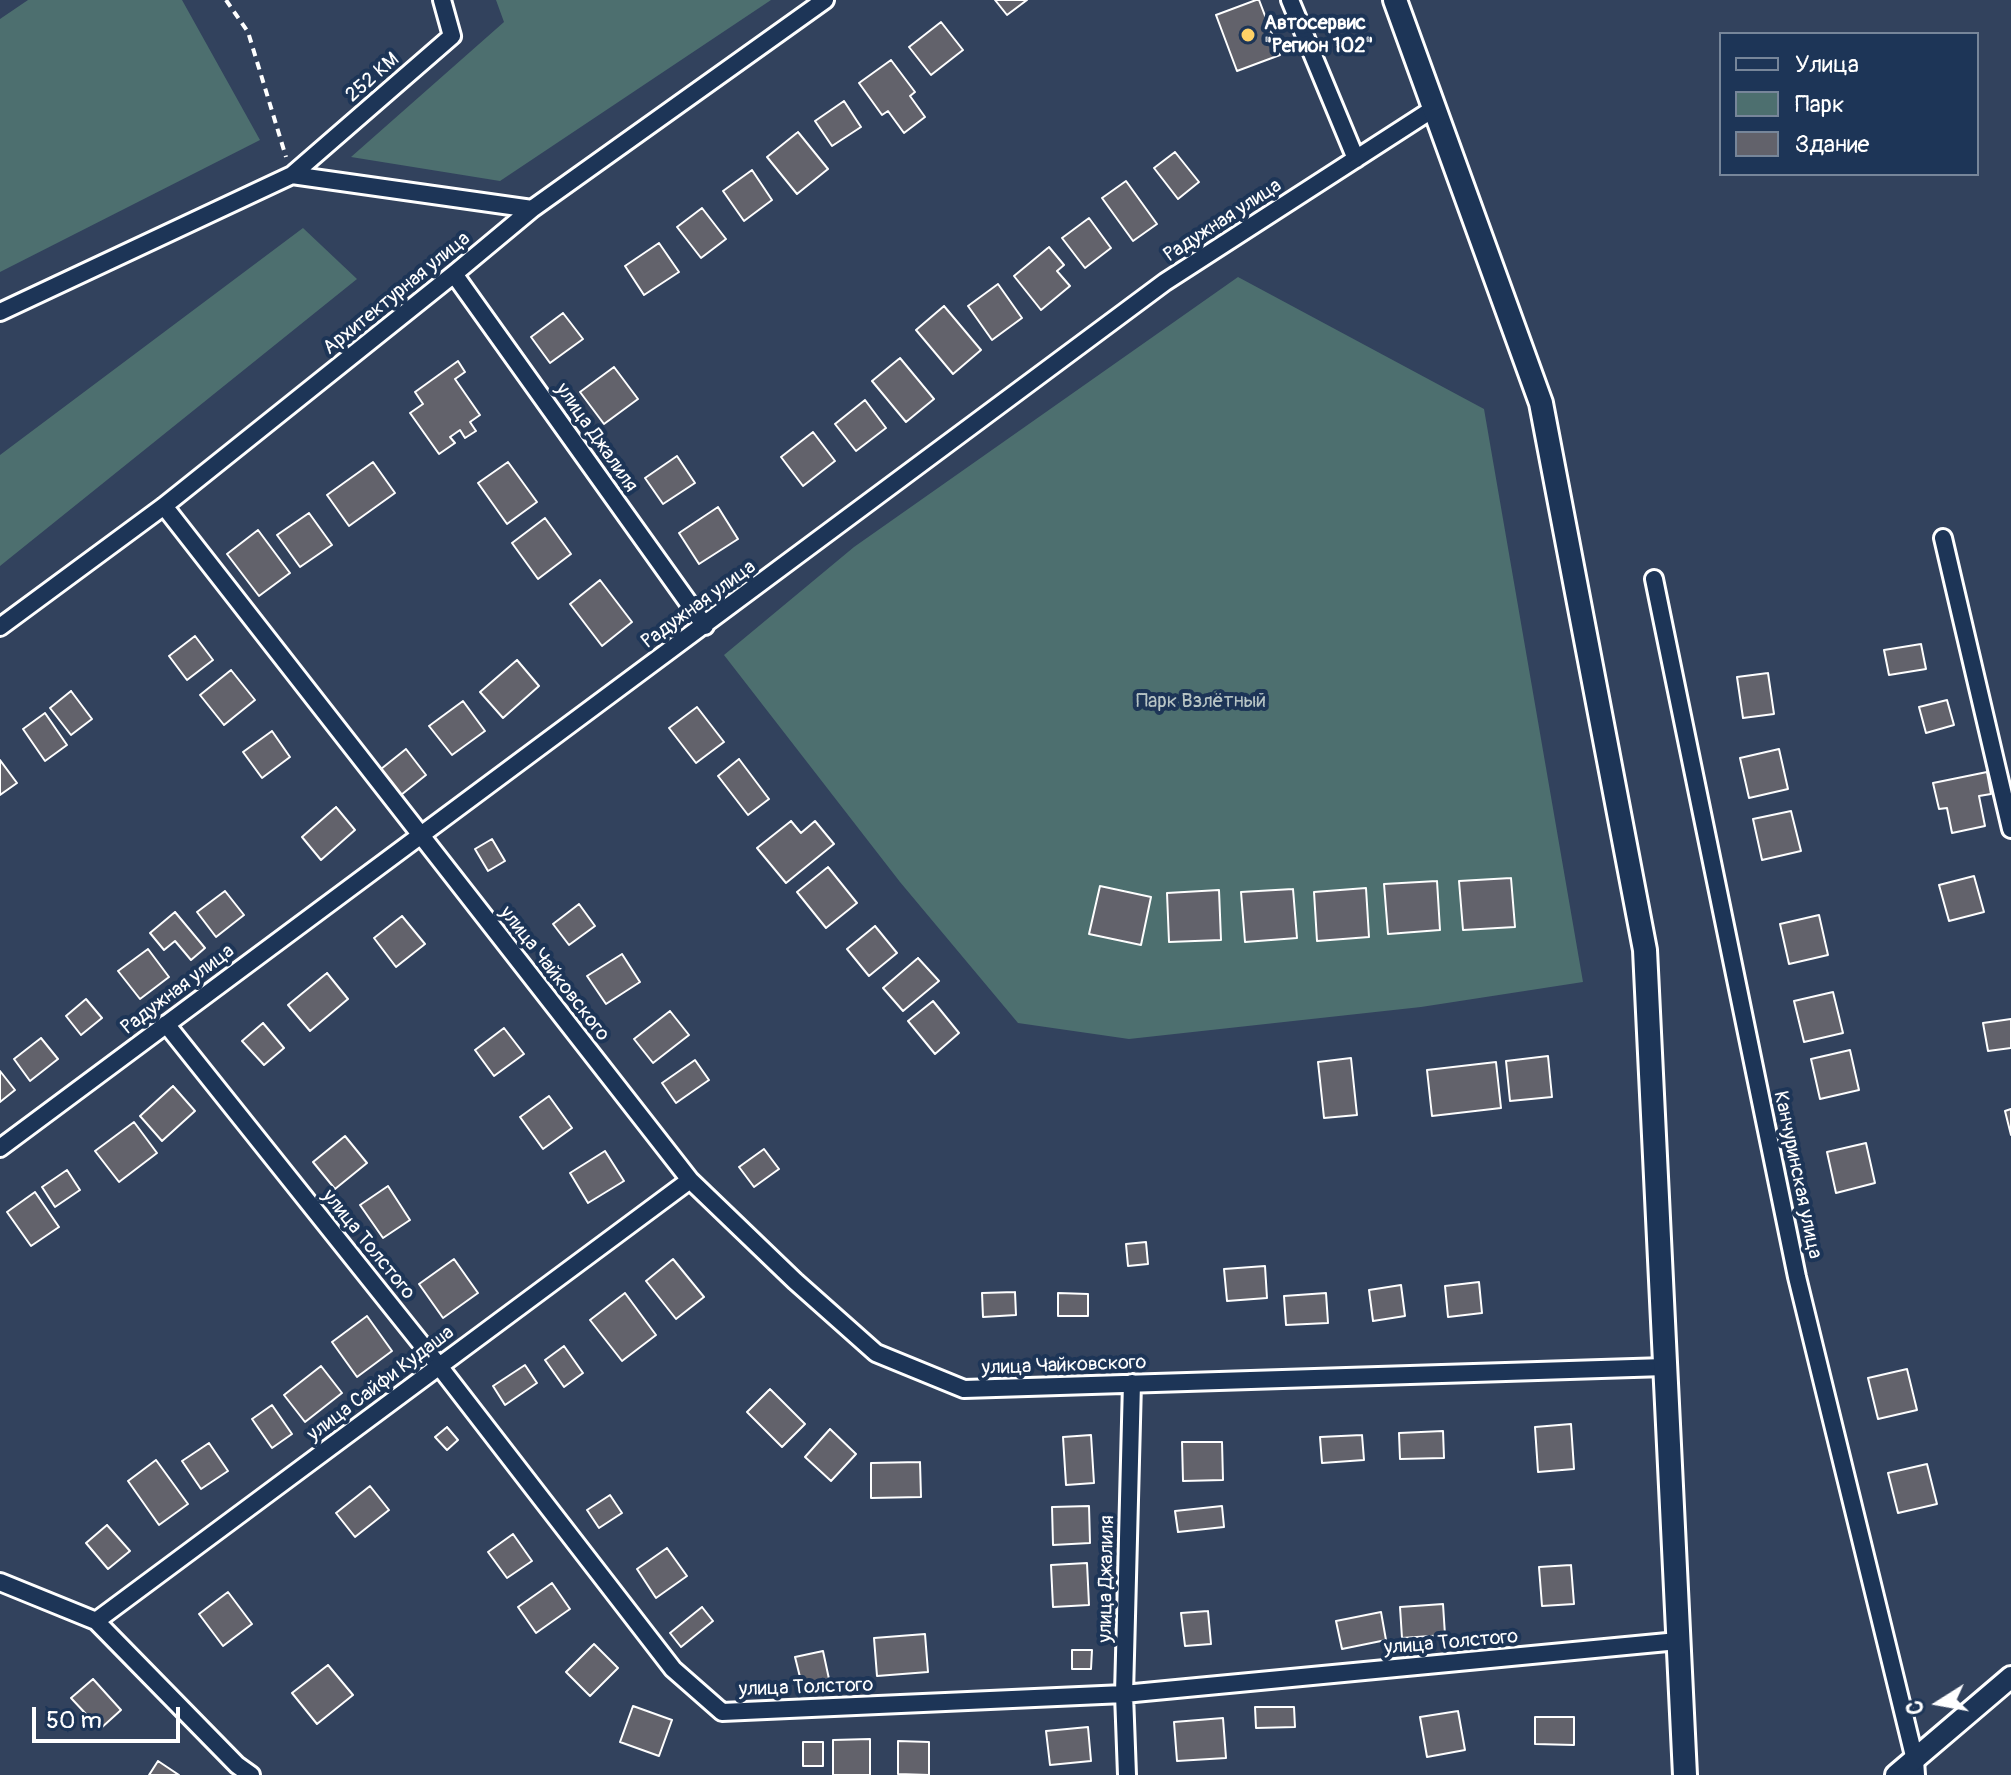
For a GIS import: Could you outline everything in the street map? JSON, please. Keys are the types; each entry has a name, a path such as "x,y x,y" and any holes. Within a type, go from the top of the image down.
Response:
{"main road":[{"path":"1395,0 1541,403 1645,950 1685,1775"}],"street":[{"name":"252 КМ","path":"292,175 452,36 442,0"},
{"name":"Архитектурная улица","path":"0,627 164,506 532,209 825,0"},
{"path":"1290,0 1356,159"},
{"name":"Радужная улица","path":"0,1148 1165,282 1433,109"},
{"path":"0,312 292,175 532,209"},
{"name":"улица Джалиля","path":"454,274 705,626"},
{"name":"улица Чайковского","path":"164,506 690,1180 795,1281 876,1353 964,1389 1665,1367"},
{"path":"1943,538 2011,829"},
{"name":"Канчуринская улица","path":"1654,579 1797,1277 1916,1768"},
{"name":"улица Толстого","path":"166,1024 439,1366 673,1669 722,1712 1124,1694 1678,1641"},
{"name":"улица Сайфи Кудаша","path":"96,1621 690,1180"},
{"name":"улица Джалиля","path":"1127,1775 1124,1694 1132,1383"},
{"path":"0,1582 96,1621 237,1765 251,1775"},
{"path":"1896,1775 1916,1768 2011,1677"}],"path":[{"path":"226,0 248,32 292,175"}],"green space":[{"path":"28,0 182,0 260,140 0,272 0,19"},
{"path":"496,0 771,0 500,181 351,157 504,22"},
{"path":"303,228 357,279 0,566 0,455"},
{"name":"Парк Взлётный","path":"1238,277 1484,409 1583,982 1421,1007 1129,1039 1018,1023 900,882 724,655 854,547"}],"building":[{"path":"995,0 1027,0 1007,15"},
{"name":"Автосервис \"Регион 102\"","path":"1259,0 1280,55 1237,71 1216,15"},
{"path":"941,22 963,50 931,75 909,47"},
{"path":"891,60 915,92 910,96 925,117 904,133 888,111 882,115 859,83"},
{"path":"844,101 861,127 832,146 815,121"},
{"path":"798,132 828,169 797,194 767,157"},
{"path":"1175,152 1199,182 1178,199 1154,168"},
{"path":"752,170 772,200 744,221 723,191"},
{"path":"1126,181 1157,224 1133,241 1102,198"},
{"path":"702,208 726,239 701,258 677,227"},
{"path":"1089,218 1111,248 1085,268 1062,238"},
{"path":"659,243 679,272 644,295 625,266"},
{"path":"1049,247 1064,265 1057,271 1070,286 1041,310 1014,276"},
{"path":"998,284 1022,318 992,340 968,306"},
{"path":"944,306 981,350 953,374 916,330"},
{"path":"563,313 583,339 550,363 531,337"},
{"path":"900,358 934,399 906,422 872,381"},
{"path":"458,361 465,372 455,379 480,415 470,422 476,431 465,438 460,430 450,437 455,443 439,454 410,413 423,404 415,392"},
{"path":"614,367 638,399 604,424 580,392"},
{"path":"865,400 886,428 856,451 835,424"},
{"path":"813,432 835,461 803,486 781,457"},
{"path":"677,456 695,483 663,504 645,478"},
{"path":"373,462 395,493 349,526 327,495"},
{"path":"508,462 537,502 507,524 478,483"},
{"path":"718,507 738,539 699,564 679,533"},
{"path":"309,513 332,545 300,567 277,535"},
{"path":"545,518 571,554 538,579 512,543"},
{"path":"258,530 290,573 259,596 227,554"},
{"path":"600,580 632,622 602,646 570,604"},
{"path":"195,636 213,660 187,680 169,656"},
{"path":"1921,644 1926,669 1889,675 1884,650"},
{"path":"517,660 539,686 503,718 480,692"},
{"path":"231,670 255,700 224,725 200,695"},
{"path":"1768,673 1774,714 1743,718 1737,677"},
{"path":"71,691 92,719 71,735 50,708"},
{"path":"1947,700 1954,725 1926,733 1919,707"},
{"path":"463,701 485,731 452,755 429,726"},
{"path":"697,707 724,742 696,763 669,728"},
{"path":"45,713 67,745 45,761 23,729"},
{"path":"272,731 290,757 262,778 243,752"},
{"path":"406,749 426,775 401,795 381,769"},
{"path":"1779,749 1788,789 1749,798 1740,758"},
{"path":"739,759 769,799 748,815 718,776"},
{"path":"0,760 17,783 0,795"},
{"path":"1987,772 1991,794 1979,796 1985,826 1952,833 1947,808 1939,809 1933,783"},
{"path":"336,807 355,830 321,860 302,837"},
{"path":"1791,811 1801,851 1762,860 1753,819"},
{"path":"791,821 801,833 815,821 834,844 786,883 757,848"},
{"path":"492,839 505,861 488,871 475,849"},
{"path":"828,867 857,903 826,928 797,892"},
{"path":"1974,876 1984,912 1949,921 1939,885"},
{"path":"1511,878 1515,927 1463,930 1459,881"},
{"path":"1437,881 1440,930 1388,934 1384,884"},
{"path":"1100,886 1151,897 1141,945 1089,934"},
{"path":"1366,888 1369,937 1317,941 1314,892"},
{"path":"1293,889 1297,938 1245,942 1241,892"},
{"path":"1219,890 1221,940 1169,942 1167,893"},
{"path":"225,891 244,915 216,937 197,912"},
{"path":"579,904 595,926 569,945 553,924"},
{"path":"175,912 205,948 191,960 175,941 164,950 150,933"},
{"path":"1819,915 1828,955 1789,964 1780,924"},
{"path":"402,916 425,944 396,967 374,938"},
{"path":"875,926 897,953 869,976 847,949"},
{"path":"148,949 169,977 140,999 118,971"},
{"path":"622,954 640,982 606,1004 587,976"},
{"path":"918,958 939,981 903,1011 883,988"},
{"path":"327,973 348,999 310,1031 288,1005"},
{"path":"1833,992 1843,1033 1804,1042 1794,1001"},
{"path":"86,999 102,1018 81,1035 66,1016"},
{"path":"933,1001 959,1033 935,1054 908,1021"},
{"path":"670,1011 689,1035 653,1063 634,1039"},
{"path":"2011,1019 2011,1048 1988,1051 1983,1023"},
{"path":"263,1023 284,1048 264,1065 242,1041"},
{"path":"504,1028 524,1054 494,1076 475,1050"},
{"path":"41,1038 58,1059 30,1081 14,1059"},
{"path":"1850,1050 1859,1090 1820,1099 1811,1059"},
{"path":"1548,1056 1552,1097 1510,1101 1506,1061"},
{"path":"1351,1058 1357,1115 1324,1118 1318,1062"},
{"path":"695,1060 709,1080 676,1103 662,1083"},
{"path":"1496,1062 1501,1108 1432,1116 1427,1070"},
{"path":"0,1071 15,1090 0,1102"},
{"path":"173,1086 195,1111 162,1141 140,1116"},
{"path":"549,1096 572,1128 543,1149 520,1117"},
{"path":"2011,1109 2011,1135 2005,1111"},
{"path":"134,1122 157,1153 119,1182 95,1151"},
{"path":"345,1136 367,1163 335,1189 313,1162"},
{"path":"1866,1143 1875,1183 1836,1193 1827,1152"},
{"path":"764,1149 779,1169 754,1187 739,1167"},
{"path":"605,1151 624,1181 588,1203 570,1173"},
{"path":"67,1170 80,1190 55,1207 42,1187"},
{"path":"388,1186 410,1220 383,1238 360,1205"},
{"path":"35,1192 59,1227 31,1246 7,1212"},
{"path":"1146,1242 1148,1264 1128,1266 1126,1244"},
{"path":"454,1259 478,1293 443,1318 419,1284"},
{"path":"673,1259 704,1297 676,1319 646,1281"},
{"path":"1265,1266 1267,1298 1227,1301 1224,1269"},
{"path":"1479,1282 1482,1313 1448,1317 1445,1286"},
{"path":"1401,1285 1405,1316 1373,1321 1369,1290"},
{"path":"1015,1292 1016,1315 983,1317 982,1293"},
{"path":"625,1293 656,1335 622,1361 590,1320"},
{"path":"1058,1293 1088,1294 1088,1316 1058,1316"},
{"path":"1326,1293 1328,1323 1286,1325 1284,1296"},
{"path":"367,1316 392,1351 357,1377 332,1342"},
{"path":"564,1346 583,1373 564,1387 545,1360"},
{"path":"525,1365 537,1383 505,1405 493,1386"},
{"path":"321,1366 342,1393 305,1422 284,1395"},
{"path":"1907,1369 1917,1410 1878,1419 1868,1378"},
{"path":"770,1389 805,1424 782,1447 747,1412"},
{"path":"272,1405 292,1434 272,1448 252,1419"},
{"path":"1571,1424 1574,1469 1538,1472 1535,1427"},
{"path":"447,1427 458,1440 447,1450 435,1437"},
{"path":"830,1429 856,1454 831,1481 805,1457"},
{"path":"1443,1431 1444,1458 1400,1459 1399,1433"},
{"path":"1091,1435 1094,1483 1066,1485 1063,1437"},
{"path":"1362,1435 1364,1460 1322,1463 1320,1437"},
{"path":"1182,1442 1222,1442 1223,1480 1183,1481"},
{"path":"209,1443 228,1471 201,1489 182,1461"},
{"path":"156,1460 188,1504 159,1525 128,1481"},
{"path":"920,1462 921,1497 871,1498 871,1463"},
{"path":"1927,1464 1937,1504 1898,1513 1888,1473"},
{"path":"370,1486 389,1510 355,1537 336,1513"},
{"path":"610,1495 622,1513 599,1528 587,1510"},
{"path":"1089,1506 1090,1543 1053,1545 1052,1507"},
{"path":"1222,1506 1224,1527 1178,1532 1175,1511"},
{"path":"107,1525 130,1551 108,1569 86,1543"},
{"path":"513,1534 532,1561 507,1578 488,1552"},
{"path":"667,1548 687,1576 656,1598 637,1569"},
{"path":"1087,1563 1089,1605 1053,1607 1051,1565"},
{"path":"1571,1565 1574,1604 1542,1606 1539,1567"},
{"path":"552,1583 570,1609 536,1633 518,1607"},
{"path":"228,1592 252,1624 223,1646 199,1614"},
{"path":"1443,1604 1445,1635 1402,1638 1400,1607"},
{"path":"702,1607 713,1621 681,1647 670,1633"},
{"path":"1208,1611 1211,1644 1185,1646 1181,1613"},
{"path":"1381,1612 1386,1640 1342,1649 1336,1621"},
{"path":"925,1634 928,1672 877,1676 874,1638"},
{"path":"594,1644 618,1668 590,1696 566,1672"},
{"path":"1072,1650 1092,1650 1091,1669 1072,1669"},
{"path":"823,1651 829,1679 802,1685 795,1657"},
{"path":"328,1665 353,1695 317,1724 292,1693"},
{"path":"93,1679 121,1710 100,1729 71,1698"},
{"path":"633,1706 672,1720 659,1756 620,1742"},
{"path":"1255,1707 1294,1707 1295,1727 1256,1728"},
{"path":"1458,1711 1465,1750 1427,1757 1420,1717"},
{"path":"1535,1717 1574,1717 1574,1745 1535,1744"},
{"path":"1223,1718 1226,1758 1177,1761 1174,1722"},
{"path":"1088,1727 1091,1761 1050,1765 1046,1731"},
{"path":"870,1739 870,1775 833,1775 833,1740"},
{"path":"898,1741 929,1742 929,1775 898,1774"},
{"path":"803,1742 823,1742 823,1766 803,1766"},
{"path":"158,1761 179,1775 149,1775"}],"place":[{"name":"Автосервис \"Регион 102\"","path":"1248,35"}]}
